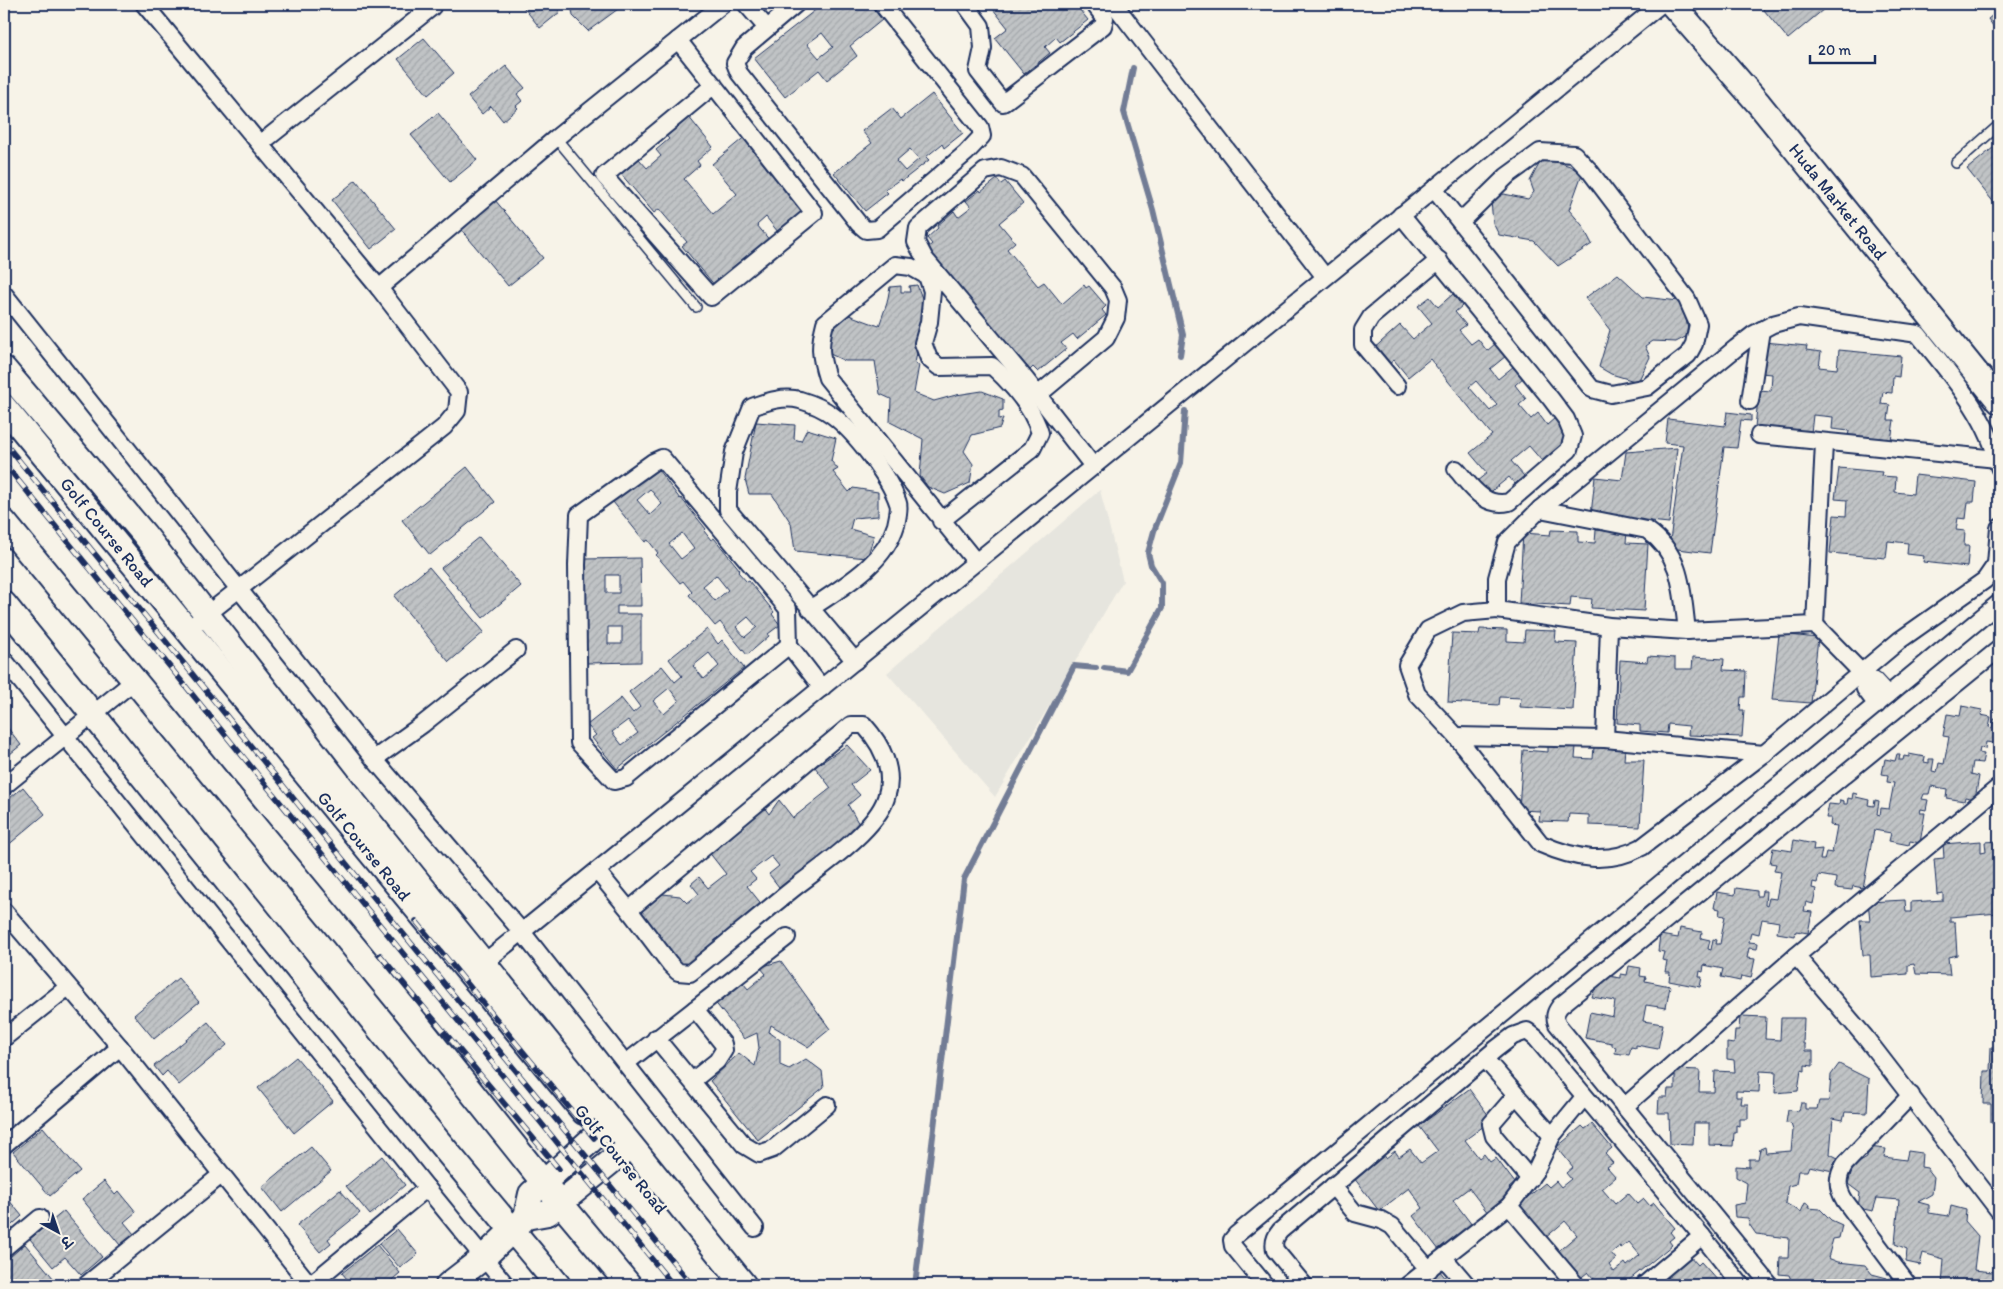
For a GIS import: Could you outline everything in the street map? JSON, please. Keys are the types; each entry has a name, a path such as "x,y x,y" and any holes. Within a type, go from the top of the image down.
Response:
{"street":[{"path":"144,4 379,288 459,392 457,411 444,427 186,631"},
{"path":"379,288 556,138 723,4"},
{"path":"746,4 767,28"},
{"path":"796,4 744,48 735,63 739,73 859,224 866,230 877,229 966,153 982,136 980,127 882,4"},
{"path":"965,4 981,26 983,48 978,72 1003,103 1103,26 1105,18 1094,4"},
{"path":"1114,4 1325,277"},
{"path":"477,969 1661,4"},
{"name":"Huda Market Road","path":"1672,4 1759,104 1997,393"},
{"path":"260,144 432,7"},
{"path":"678,40 714,84 814,213 711,297 604,176 714,84"},
{"path":"1434,189 1460,222 1592,389 1611,394 1647,387 1688,354 1694,344 1698,324 1687,300 1589,170 1574,154 1540,152 1508,176 1460,222"},
{"path":"1038,395 1106,338 1116,318 1118,300 1114,288 1022,176 1001,168 985,171 918,228 916,242 925,259 1038,395 1094,466"},
{"path":"1401,215 1552,399 1566,419 1573,436 1569,450 1509,502 1498,504 1479,496 1456,469"},
{"path":"1397,386 1363,345 1364,330 1371,317 1439,260"},
{"path":"941,521 1032,449 1040,433 1037,420 1010,382 992,366 939,367 929,359 923,343 929,322 932,291 927,276 911,266 895,265 825,324 821,337 820,356 827,378 941,521 976,562"},
{"path":"4,294 240,588 374,759 522,932 755,1228"},
{"path":"1496,610 1497,578 1507,542 1540,509 1736,348 1773,324 1799,317 1918,334 1963,390 1987,434 1998,463 1759,435"},
{"path":"1750,401 1761,330"},
{"path":"4,369 144,534 346,793 477,969 744,1285"},
{"path":"810,609 850,582 880,558 896,526 899,504 879,467 852,434 831,414 800,400 773,399 752,407 734,452 728,492 728,510 810,609 855,661"},
{"name":"Golf Course Road","path":"4,407 186,631 331,804 477,969 600,1132 724,1285"},
{"path":"1824,442 1815,626 1860,672 1875,681 1882,700"},
{"path":"789,645 626,778 614,781 579,743 577,565 579,515 653,462 662,458 788,609 789,645 822,688"},
{"path":"1540,509 1648,530 1658,538 1670,553 1679,572 1687,631"},
{"path":"4,522 629,1285"},
{"path":"1815,626 1687,631 1609,626 1496,610 1464,613 1428,630 1407,665 1417,694 1456,736 1541,844 1562,853 1592,857 1616,857 1642,847 1764,754 1900,640 1985,580 1996,564 1999,528"},
{"path":"1265,1285 1233,1246 1232,1240 1236,1235 1999,602"},
{"path":"4,604 372,1062 519,1223 558,1285"},
{"path":"1605,740 1609,626"},
{"path":"1770,1285 1556,1024 1554,1018 1560,1006 1999,649"},
{"path":"374,759 423,724 516,650"},
{"path":"4,660 482,1258 506,1285"},
{"path":"4,786 134,682"},
{"path":"597,871 670,964 678,972 690,973 852,841 877,816 886,797 890,769 874,736 864,725 851,725 629,910"},
{"path":"1456,736 1605,740 1764,754"},
{"path":"1624,1107 1796,956 1999,787"},
{"path":"4,910 120,1047 310,1285 427,1188"},
{"path":"626,1063 787,937"},
{"path":"1796,956 1911,1095 1998,1205"},
{"path":"4,1038 68,987"},
{"path":"692,1081 717,1061 724,1050 723,1044 695,1009"},
{"path":"1304,1285 1275,1250 1276,1236 1332,1186 1513,1036 1527,1031 1536,1038 1741,1285"},
{"path":"656,1038 744,1145 759,1154 774,1148 827,1105"},
{"path":"4,1145 120,1047"},
{"path":"1485,1060 1552,1136"},
{"path":"1516,1095 1491,1124 1494,1136 1530,1179"},
{"path":"1908,1285 1846,1201 1840,1192 1838,1183 1840,1171 1845,1164 1911,1095"},
{"path":"1408,1285 1509,1206 1536,1170 1552,1136 1584,1097"},
{"path":"448,1285 482,1258 519,1223 531,1194 600,1132"},
{"path":"519,1223 548,1213 619,1155"},
{"path":"86,1285 221,1175"},
{"path":"1332,1186 1355,1213 1381,1220 1392,1226 1429,1270"},
{"path":"1509,1206 1576,1285"},
{"path":"4,1248 40,1218"},
{"path":"1644,1285 1702,1236"},
{"path":"1444,1258 1467,1285"}],"lane":[{"path":"1956,163 1999,125"},
{"path":"556,138 696,307"}],"shaded area":[{"path":"1100,490 1123,581 995,797 887,673"}],"building":[{"path":"521,4 553,4 560,12 540,28"},
{"path":"571,4 614,4 618,9 588,31 573,16"},
{"path":"823,4 870,4 882,20 850,46 857,56 827,80 819,70 785,97 754,58","holes":["822,33 833,47 819,58 807,44"]},
{"path":"989,4 1075,4 1088,20 1060,42 1056,37 1045,47 1050,53 1024,74 995,38 1008,28"},
{"path":"1759,4 1830,4 1788,39"},
{"path":"1999,10 1999,34 1988,19"},
{"path":"424,38 454,73 428,95 398,59"},
{"path":"506,66 525,88 517,94 522,101 516,106 518,108 503,121 491,106 482,114 468,97"},
{"path":"932,94 963,133 944,148 942,144 926,157 929,160 902,181 900,179 885,190 888,193 865,211 834,173 872,143 862,131 892,108 901,119","holes":["910,149 919,159 905,171 896,161"]},
{"path":"684,111 713,147 697,161 700,165 684,179 713,214 737,194 712,164 747,135 765,157 761,161 788,194 793,190 812,212 782,237 766,217 757,225 771,242 716,287 682,246 687,242 659,209 654,213 621,174 639,159 647,168 661,156 656,150 669,139 661,130"},
{"path":"438,113 477,160 450,182 411,135"},
{"path":"1999,143 1999,209 1967,169"},
{"path":"1543,157 1570,166 1582,174 1569,210 1582,225 1592,244 1558,266 1534,241 1499,235 1493,223 1491,201 1504,194 1528,199 1534,192 1530,181"},
{"path":"997,179 1001,184 1005,181 1023,203 999,223 1015,242 1007,249 1038,286 1044,282 1062,304 1084,285 1086,288 1089,286 1106,306 1102,310 1106,315 1077,339 1073,334 1061,343 1066,349 1038,372 1033,367 1030,370 1011,348 1009,350 925,250 932,244 927,238 938,228 937,226 954,211 958,217 971,207 966,201"},
{"path":"356,180 396,229 371,249 332,200"},
{"path":"495,200 543,258 508,286 460,228"},
{"path":"1618,274 1643,297 1679,301 1685,313 1689,335 1676,342 1652,341 1645,346 1650,357 1638,382 1611,374 1599,367 1610,330 1585,298"},
{"path":"917,285 925,306 915,364 919,365 914,393 934,401 982,391 1003,399 1003,410 999,411 999,419 1003,418 1000,428 972,435 964,451 973,464 970,483 945,494 928,487 920,476 923,439 890,422 891,399 880,394 875,361 845,361 830,354 829,331 849,315 879,326 890,287 901,286 901,292 910,292 909,286"},
{"path":"1453,294 1462,306 1455,312 1466,325 1459,330 1471,344 1478,339 1487,351 1496,343 1506,356 1490,369 1498,379 1514,366 1524,377 1515,385 1526,399 1519,405 1531,419 1538,413 1547,425 1555,418 1571,437 1542,461 1529,446 1511,461 1524,476 1515,484 1509,477 1488,494 1477,481 1487,473 1470,453 1492,435 1430,359 1408,377 1394,360 1384,368 1371,351 1400,325 1413,339 1432,323 1418,306 1430,297 1438,307","holes":["1476,381 1497,405 1490,411 1469,387"]},
{"path":"1764,342 1807,346 1806,350 1821,352 1819,367 1837,369 1839,350 1901,356 1899,377 1893,376 1892,393 1883,392 1881,404 1890,405 1888,420 1894,420 1891,441 1848,437 1849,431 1832,429 1833,417 1813,415 1811,433 1755,427 1759,390 1771,391 1772,374 1760,373"},
{"path":"1727,412 1751,415 1751,421 1741,420 1737,448 1724,447 1710,553 1669,548 1683,445 1665,443 1668,419 1725,426"},
{"path":"756,422 795,425 794,439 801,441 807,429 836,438 831,461 838,469 833,472 849,492 853,488 878,492 878,516 853,518 850,529 874,536 867,558 795,551 791,523 772,494 749,494 745,479"},
{"path":"1677,448 1669,523 1591,515 1595,477 1622,480 1626,452"},
{"path":"467,467 495,502 430,555 402,520"},
{"path":"656,467 706,529 704,531 711,540 714,538 740,570 738,572 747,582 749,581 774,612 772,614 780,625 747,655 720,622 715,626 689,595 692,592 683,581 680,583 656,555 658,553 648,540 645,542 613,502","holes":["650,489 662,504 650,515 637,500","682,533 694,549 681,559 669,544","716,575 728,590 715,601 703,586","748,617 757,627 745,637 736,627"]},
{"path":"1839,468 1882,472 1881,476 1896,477 1895,492 1913,494 1915,475 1976,482 1974,502 1968,502 1966,519 1958,518 1956,530 1965,531 1964,546 1969,546 1967,567 1923,562 1924,556 1907,554 1908,543 1888,541 1886,558 1830,553 1834,515 1846,516 1847,500 1835,499"},
{"path":"1551,530 1578,531 1578,542 1595,543 1596,530 1627,532 1626,543 1648,544 1644,611 1591,608 1592,599 1571,597 1570,606 1519,603 1523,533 1550,535"},
{"path":"479,537 521,586 483,618 441,568"},
{"path":"640,558 641,606 617,606 617,614 641,614 641,662 586,663 584,559","holes":["606,575 619,575 619,593 606,593","608,627 622,627 622,644 608,644"]},
{"path":"429,567 484,632 449,662 394,596"},
{"path":"707,629 718,644 722,640 744,668 617,769 592,738 596,735 587,725 621,698 633,713 640,707 629,692 662,666 675,682 682,676 669,659","holes":["709,653 719,666 704,679 693,666","669,688 679,701 664,714 653,701","628,720 638,733 622,745 612,732"]},
{"path":"1480,629 1507,630 1507,641 1524,642 1525,630 1556,631 1555,642 1577,643 1573,710 1520,707 1521,698 1500,697 1499,705 1448,702 1452,633 1479,634"},
{"path":"1779,634 1818,638 1811,703 1772,700"},
{"path":"1648,656 1675,658 1675,669 1692,669 1693,657 1724,659 1723,670 1746,671 1745,697 1741,697 1740,710 1744,710 1742,737 1688,735 1689,726 1668,724 1667,733 1640,731 1640,725 1617,723 1620,660 1647,662"},
{"path":"1999,667 1999,683 1995,682"},
{"path":"1962,706 1982,710 1981,715 1991,717 1989,727 1992,728 1994,719 1999,720 1999,744 1986,742 1985,749 1980,748 1979,753 1984,754 1982,763 1973,762 1971,774 1979,776 1975,799 1965,797 1964,801 1946,798 1947,789 1931,786 1929,794 1924,794 1922,799 1928,800 1926,810 1921,809 1920,813 1925,813 1920,843 1910,841 1909,845 1889,841 1891,833 1874,830 1863,888 1853,886 1852,890 1835,888 1836,878 1819,875 1817,883 1813,882 1812,888 1816,889 1813,904 1806,902 1804,911 1812,912 1808,933 1796,931 1795,936 1777,933 1779,922 1762,919 1759,934 1751,932 1749,942 1758,943 1757,949 1749,948 1747,958 1755,959 1751,978 1741,976 1740,981 1721,977 1723,969 1704,965 1703,972 1700,971 1699,977 1702,977 1700,987 1669,981 1670,972 1665,972 1667,961 1662,960 1664,952 1658,951 1660,935 1678,938 1680,928 1702,932 1701,938 1710,940 1708,949 1711,950 1713,939 1717,940 1716,944 1720,944 1725,916 1719,915 1720,909 1714,908 1717,892 1735,895 1736,888 1757,891 1757,896 1761,896 1762,891 1766,891 1765,905 1767,906 1769,898 1776,899 1781,872 1774,871 1776,864 1770,863 1773,848 1792,851 1794,840 1814,844 1813,850 1822,849 1820,860 1824,860 1826,852 1832,853 1837,826 1830,825 1831,818 1826,818 1829,804 1839,805 1840,800 1847,804 1848,798 1852,799 1853,793 1857,794 1856,797 1869,800 1868,805 1874,806 1875,800 1879,801 1877,814 1880,815 1881,808 1889,809 1894,783 1887,782 1888,775 1882,774 1885,759 1895,761 1897,754 1900,754 1899,760 1903,760 1904,756 1909,757 1909,754 1925,757 1924,762 1929,763 1929,759 1934,759 1932,771 1937,772 1939,763 1944,764 1949,737 1943,736 1947,714 1960,716"},
{"path":"4,723 21,745 4,759"},
{"path":"847,745 870,770 851,785 860,795 848,805 860,826 782,891 769,874 779,866 771,856 750,872 756,879 747,886 763,906 683,970 637,912 663,894 680,896 687,903 699,894 691,884 699,877 708,888 726,874 708,851 764,807 769,814 779,800 793,818 831,788 815,767"},
{"path":"1548,746 1576,747 1575,758 1593,759 1594,747 1625,749 1624,760 1644,760 1640,827 1589,825 1589,815 1569,814 1568,822 1539,821 1540,811 1519,810 1523,750 1548,752"},
{"path":"23,787 45,814 6,847 4,845 4,803"},
{"path":"1981,841 1981,853 1986,852 1985,842 1999,841 1999,913 1950,917 1950,922 1955,922 1957,955 1948,957 1950,975 1916,974 1914,964 1908,965 1908,974 1871,977 1870,955 1863,955 1860,920 1870,920 1868,902 1905,900 1906,912 1911,912 1911,902 1943,900 1943,893 1937,894 1934,859 1944,858 1943,844"},
{"path":"781,961 830,1029 808,1047 771,1025 769,1032 780,1040 780,1065 789,1069 806,1059 822,1071 824,1087 758,1140 710,1081 739,1053 755,1066 759,1048 757,1033 744,1039 714,1001 740,979 748,989 766,974 760,967"},
{"path":"1629,966 1641,968 1640,976 1646,977 1645,981 1670,986 1666,1008 1646,1005 1643,1021 1663,1024 1658,1049 1636,1045 1636,1048 1631,1047 1629,1055 1615,1053 1616,1047 1612,1046 1612,1043 1585,1038 1590,1012 1613,1017 1615,1001 1592,997 1598,980 1608,976 1621,978 1621,974 1627,975"},
{"path":"178,978 199,1002 154,1039 134,1015"},
{"path":"1740,1016 1766,1017 1765,1039 1780,1040 1781,1018 1804,1018 1803,1044 1805,1044 1805,1051 1813,1051 1813,1066 1805,1065 1805,1071 1801,1070 1798,1091 1775,1093 1776,1072 1760,1071 1759,1092 1736,1091 1736,1097 1742,1097 1741,1104 1748,1104 1748,1119 1739,1119 1739,1126 1736,1125 1736,1133 1734,1133 1733,1146 1709,1145 1709,1123 1694,1123 1693,1145 1670,1144 1669,1113 1658,1113 1659,1097 1667,1097 1668,1089 1675,1089 1675,1069 1700,1070 1699,1092 1714,1092 1715,1071 1735,1072 1734,1060 1727,1059 1727,1043 1734,1044 1735,1030 1739,1030"},
{"path":"208,1022 227,1045 179,1085 167,1071 162,1076 154,1066"},
{"path":"1991,1047 1999,1047 1999,1123 1991,1123 1991,1104 1983,1104 1984,1071 1990,1071"},
{"path":"296,1057 333,1101 294,1133 258,1088"},
{"path":"1839,1064 1869,1079 1867,1113 1845,1112 1843,1120 1833,1118 1830,1154 1838,1158 1833,1171 1809,1166 1807,1171 1798,1171 1796,1184 1788,1186 1785,1203 1801,1212 1805,1203 1809,1205 1808,1208 1820,1209 1831,1220 1842,1225 1839,1238 1833,1239 1828,1258 1838,1262 1865,1265 1872,1274 1887,1278 1886,1285 1799,1285 1799,1280 1791,1280 1789,1275 1779,1274 1780,1258 1788,1258 1789,1238 1756,1234 1749,1224 1748,1218 1735,1217 1734,1205 1745,1203 1747,1183 1736,1177 1736,1166 1749,1167 1749,1159 1758,1159 1760,1149 1765,1147 1766,1153 1791,1151 1793,1130 1791,1124 1786,1123 1788,1110 1799,1111 1801,1103 1805,1103 1805,1109 1817,1109 1819,1101 1829,1101 1831,1075"},
{"path":"1469,1089 1492,1120 1465,1140 1479,1158 1484,1154 1490,1162 1496,1158 1515,1183 1509,1188 1513,1193 1488,1213 1469,1188 1453,1200 1472,1225 1439,1250 1413,1216 1423,1208 1409,1188 1379,1211 1351,1174 1381,1151 1386,1158 1395,1151 1399,1157 1410,1149 1421,1163 1438,1151 1419,1126"},
{"path":"1592,1124 1612,1148 1605,1154 1613,1163 1607,1167 1616,1177 1602,1189 1615,1204 1628,1193 1638,1204 1644,1199 1650,1206 1654,1203 1675,1228 1670,1232 1674,1237 1669,1241 1672,1245 1623,1285 1599,1285 1588,1272 1577,1281 1555,1254 1577,1235 1565,1221 1544,1239 1517,1206 1545,1183 1549,1187 1556,1181 1561,1187 1571,1179 1566,1173 1573,1167 1557,1147 1582,1126 1585,1129","holes":["1629,1242 1640,1255 1627,1266 1625,1263 1614,1272 1609,1265 1616,1259 1611,1253"]},
{"path":"43,1127 80,1171 50,1196 13,1152"},
{"path":"311,1147 331,1171 282,1212 262,1187"},
{"path":"1868,1147 1886,1149 1884,1157 1906,1160 1908,1151 1922,1153 1921,1167 1927,1168 1934,1177 1932,1194 1918,1202 1929,1205 1929,1213 1949,1216 1951,1206 1966,1210 1965,1221 1978,1236 1974,1270 1993,1272 1995,1265 1999,1266 1999,1285 1942,1285 1944,1259 1923,1253 1920,1265 1906,1262 1907,1249 1895,1244 1899,1200 1877,1198 1873,1211 1858,1208 1860,1193 1848,1184 1853,1166 1867,1158"},
{"path":"382,1156 405,1185 370,1215 346,1186"},
{"path":"104,1181 115,1195 119,1191 136,1212 124,1222 134,1234 120,1245 82,1199"},
{"path":"340,1190 360,1213 328,1239 331,1243 320,1252 297,1225"},
{"path":"4,1194 22,1216 4,1232"},
{"path":"64,1211 102,1257 81,1275 65,1257 53,1267 30,1239"},
{"path":"397,1229 418,1254 400,1268 379,1244"},
{"path":"25,1244 59,1285 4,1285 4,1262"},
{"path":"377,1245 400,1273 386,1285 352,1285 342,1273"},
{"path":"1688,1254 1698,1265 1701,1262 1720,1283 1717,1285 1668,1285 1661,1278"},
{"path":"1439,1270 1451,1285 1420,1285"}],"waterway":[{"path":"1133,68 1124,112 1153,210 1183,335 1180,355"},
{"path":"1104,668 1127,671 1162,608 1162,583 1151,565 1148,553 1154,531 1181,463 1185,411"},
{"path":"915,1285 964,879 1074,666 1096,668"}],"railway":[{"path":"4,442 406,937 692,1285"},
{"path":"4,463 673,1285"},
{"path":"416,921 594,1138"},
{"path":"380,955 559,1169"}]}
